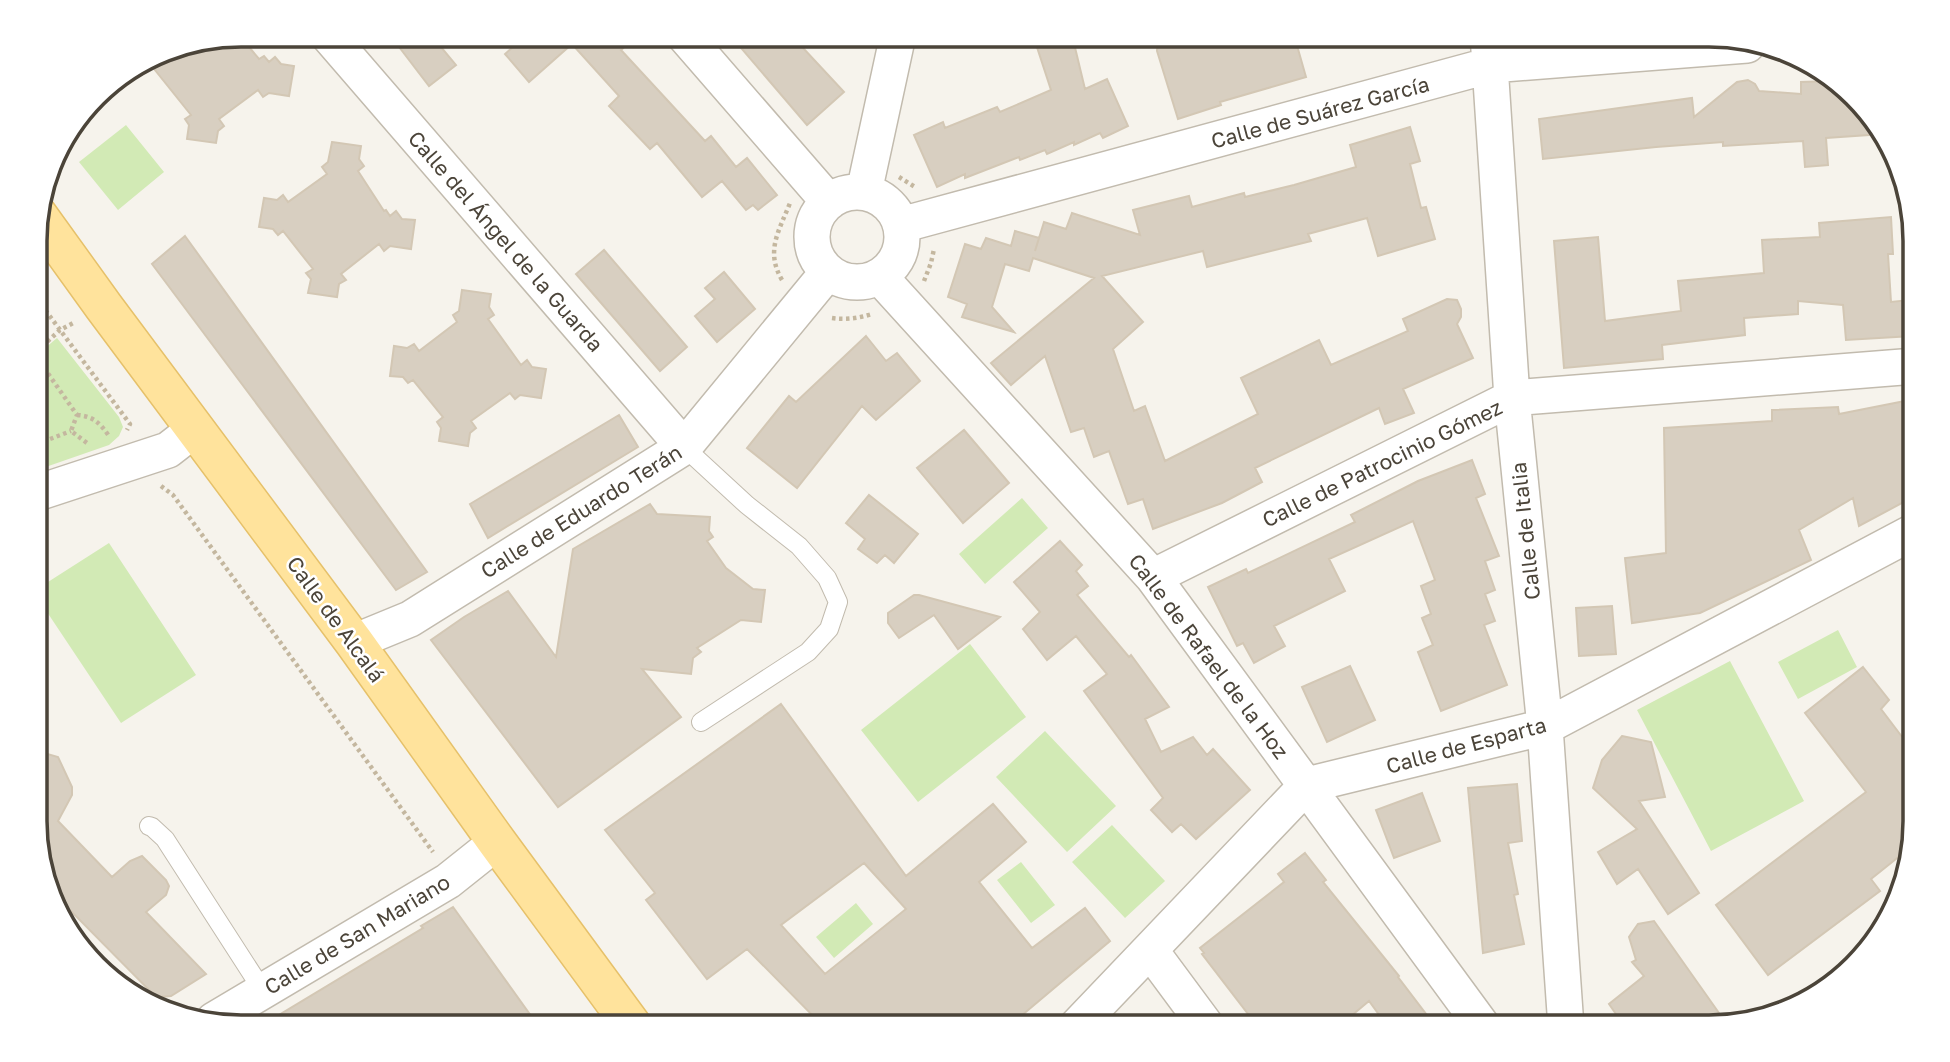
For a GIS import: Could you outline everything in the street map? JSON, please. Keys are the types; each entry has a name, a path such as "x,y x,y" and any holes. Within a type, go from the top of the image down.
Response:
{"main road":[{"name":"Calle de Alcalá","path":"48,229 354,642 624,1015"}],"street":[{"name":"Calle del Ángel de la Guarda","path":"338,47 684,447"},
{"path":"694,47 829,202"},
{"path":"864,192 895,47"},
{"name":"Calle de Suárez García","path":"901,225 1490,50 1645,47"},
{"name":"Calle de Italia","path":"1490,50 1512,398 1545,727 1565,1014"},
{"path":"864,192 887,203 896,213 901,225 902,240 900,254 892,267 867,282 853,283 839,279 819,262 813,250 812,237 814,223 829,202 839,195 864,192"},
{"name":"Calle de Eduardo Terán","path":"354,642 410,620 684,447 828,272"},
{"name":"Calle de Rafael de la Hoz","path":"880,276 1153,577 1474,1014"},
{"name":"Calle de Patrocinio Gómez","path":"1153,577 1512,398 1903,367"},
{"path":"48,491 168,450 195,429"},
{"name":"Calle de Esparta","path":"1307,785 1545,727 1903,537"},
{"path":"1088,1014 1307,785"},
{"name":"Calle de San Mariano","path":"225,1014 448,881 497,842"},
{"path":"1150,950 1198,1014"}],"lane":[{"path":"684,447 747,505 799,546 827,578 838,602 829,629 808,652 701,722"},
{"path":"149,826 165,839 263,991"}],"path":[{"path":"48,341 60,330 104,307"},
{"path":"48,314 130,424 137,461"},
{"path":"48,375 77,415 88,416 100,423 114,443 173,495 437,857"},
{"path":"48,440 71,431 77,415"},
{"path":"71,431 95,449"}],"green space":[{"path":"126,125 164,172 118,210 79,162"},
{"path":"57,338 119,417 123,427 119,436 109,445 48,466 48,346"},
{"path":"1022,498 1048,528 985,584 959,554"},
{"path":"109,543 196,675 121,723 47,613 47,582"},
{"path":"1838,630 1857,667 1798,699 1778,662"},
{"path":"970,644 1026,717 918,802 861,730"},
{"path":"1730,661 1804,801 1711,851 1637,710"},
{"path":"1045,731 1116,806 1067,852 996,777"},
{"path":"1112,825 1165,881 1125,918 1072,862"},
{"path":"1021,862 1055,905 1031,923 997,880"},
{"path":"856,903 873,924 834,958 816,937"}],"building":[{"path":"241,47 249,47 259,59 264,56 269,62 275,57 281,64 294,66 289,96 269,93 263,97 258,90 219,119 224,126 218,131 216,143 187,139 189,125 185,119 191,115 153,68 203,51"},
{"path":"399,47 441,47 456,65 429,86"},
{"path":"513,47 569,47 529,82 505,54"},
{"path":"575,47 624,47 621,50 705,141 711,136 736,167 747,158 777,195 758,210 753,205 746,210 722,181 702,197 657,143 650,149 609,106 619,96"},
{"path":"740,47 802,47 844,92 807,125"},
{"path":"1037,47 1075,47 1085,89 1107,79 1128,126 1103,138 1100,133 1047,154 1045,150 965,178 965,174 937,187 914,135 943,122 945,128 997,107 1000,112 1051,90"},
{"path":"1157,47 1297,47 1306,77 1220,102 1221,105 1178,119"},
{"path":"1748,80 1755,84 1759,91 1801,94 1801,82 1819,81 1855,113 1871,135 1826,138 1828,165 1805,167 1803,141 1723,146 1723,142 1543,159 1539,119 1692,98 1694,117 1737,82"},
{"path":"1410,127 1420,161 1410,164 1421,208 1426,207 1435,239 1378,256 1367,218 1308,234 1311,241 1207,267 1203,251 1102,276 1143,322 1113,349 1134,411 1145,406 1165,461 1258,414 1241,378 1319,340 1331,365 1408,331 1403,319 1447,299 1457,300 1461,317 1457,324 1473,358 1403,389 1414,413 1385,424 1379,408 1255,468 1262,482 1222,503 1153,529 1143,499 1128,504 1109,451 1094,457 1084,428 1071,432 1045,356 1011,385 991,363 1094,278 1033,258 1029,271 1005,264 992,307 1014,332 962,317 967,304 948,297 965,244 981,249 986,238 1011,246 1015,231 1039,238 1035,251 1044,222 1066,229 1072,213 1140,235 1133,210 1189,196 1192,207 1244,193 1245,197 1356,167 1350,145"},
{"path":"332,142 361,146 359,159 364,166 358,171 384,211 390,216 396,211 402,219 415,220 411,249 390,246 384,251 379,244 341,274 346,280 339,284 337,297 308,293 311,279 306,273 313,269 283,231 278,235 273,229 259,227 264,198 277,200 283,195 288,202 327,174 322,167 328,162"},
{"path":"1891,217 1893,254 1888,254 1891,302 1903,301 1903,337 1846,340 1843,305 1798,301 1798,314 1744,318 1745,335 1662,345 1663,359 1564,368 1554,241 1598,237 1605,321 1681,311 1678,281 1764,273 1762,240 1820,237 1819,223"},
{"path":"185,236 427,572 396,590 152,264"},
{"path":"604,250 687,347 660,371 576,274"},
{"path":"724,272 755,309 717,342 695,316 715,299 705,288"},
{"path":"462,290 491,294 489,307 494,315 488,319 521,365 527,360 532,367 546,369 541,398 520,395 515,399 510,393 471,421 476,428 470,433 468,446 439,441 441,428 437,422 443,417 413,380 408,383 403,377 390,376 394,346 407,348 414,344 419,351 457,322 453,315 459,311"},
{"path":"866,336 886,361 897,353 920,381 876,420 862,406 797,488 747,448 789,396 796,402"},
{"path":"1903,401 1903,502 1859,526 1853,498 1799,530 1811,560 1700,613 1632,623 1625,558 1666,553 1664,428 1772,421 1772,410 1838,407 1839,414"},
{"path":"619,415 638,447 488,538 470,504"},
{"path":"964,430 1009,483 963,523 917,468"},
{"path":"1472,460 1485,494 1476,498 1499,556 1485,561 1495,590 1485,594 1495,621 1484,625 1507,685 1441,711 1418,652 1433,645 1422,618 1431,614 1421,586 1435,580 1413,521 1329,559 1345,591 1274,626 1285,646 1254,663 1243,643 1237,646 1208,587 1246,569 1248,573 1355,522 1351,515 1418,481"},
{"path":"869,495 918,534 894,563 885,555 877,563 858,549 865,539 846,523"},
{"path":"650,504 657,514 710,517 709,531 713,537 707,541 726,568 753,589 765,590 761,622 741,620 697,648 701,652 693,658 691,674 642,669 681,717 558,807 431,640 508,591 556,657 573,549"},
{"path":"1060,541 1082,565 1076,571 1088,586 1077,595 1129,657 1131,655 1169,707 1145,719 1161,752 1193,737 1207,755 1213,749 1250,790 1196,839 1181,824 1172,832 1151,810 1163,798 1084,691 1107,674 1076,636 1047,660 1023,629 1040,612 1014,582"},
{"path":"914,595 1000,617 958,649 934,615 899,638 888,623 888,613"},
{"path":"1612,606 1616,654 1579,656 1576,608"},
{"path":"1350,666 1375,720 1327,742 1302,687"},
{"path":"1863,667 1889,700 1881,709 1903,738 1901,847 1899,856 1871,879 1880,891 1768,975 1716,905 1866,792 1805,713"},
{"path":"781,704 906,876 993,804 1026,842 979,882 1032,948 1085,908 1110,941 1023,1014 812,1015 747,949 707,979 646,900 655,893 605,830","holes":["864,863 906,909 825,974 781,925"]},
{"path":"1622,736 1651,742 1665,797 1639,801 1699,893 1668,914 1638,869 1617,884 1598,852 1637,829 1593,788 1602,760"},
{"path":"47,754 58,757 72,787 72,795 58,821 112,877 130,861 142,856 169,886 166,895 146,912 206,974 171,996 160,997 150,991 69,909 62,895 49,847"},
{"path":"1517,784 1522,841 1508,843 1518,894 1514,895 1524,944 1483,953 1468,788"},
{"path":"1422,793 1440,841 1394,858 1376,810"},
{"path":"1305,853 1326,880 1323,882 1426,1014 1379,1014 1369,1001 1353,1014 1248,1014 1200,948 1284,882 1278,874"},
{"path":"453,907 530,1015 279,1015 423,928 421,926"},
{"path":"1654,921 1719,1013 1616,1014 1609,1004 1644,976 1632,962 1636,960 1629,937 1638,924"}]}
